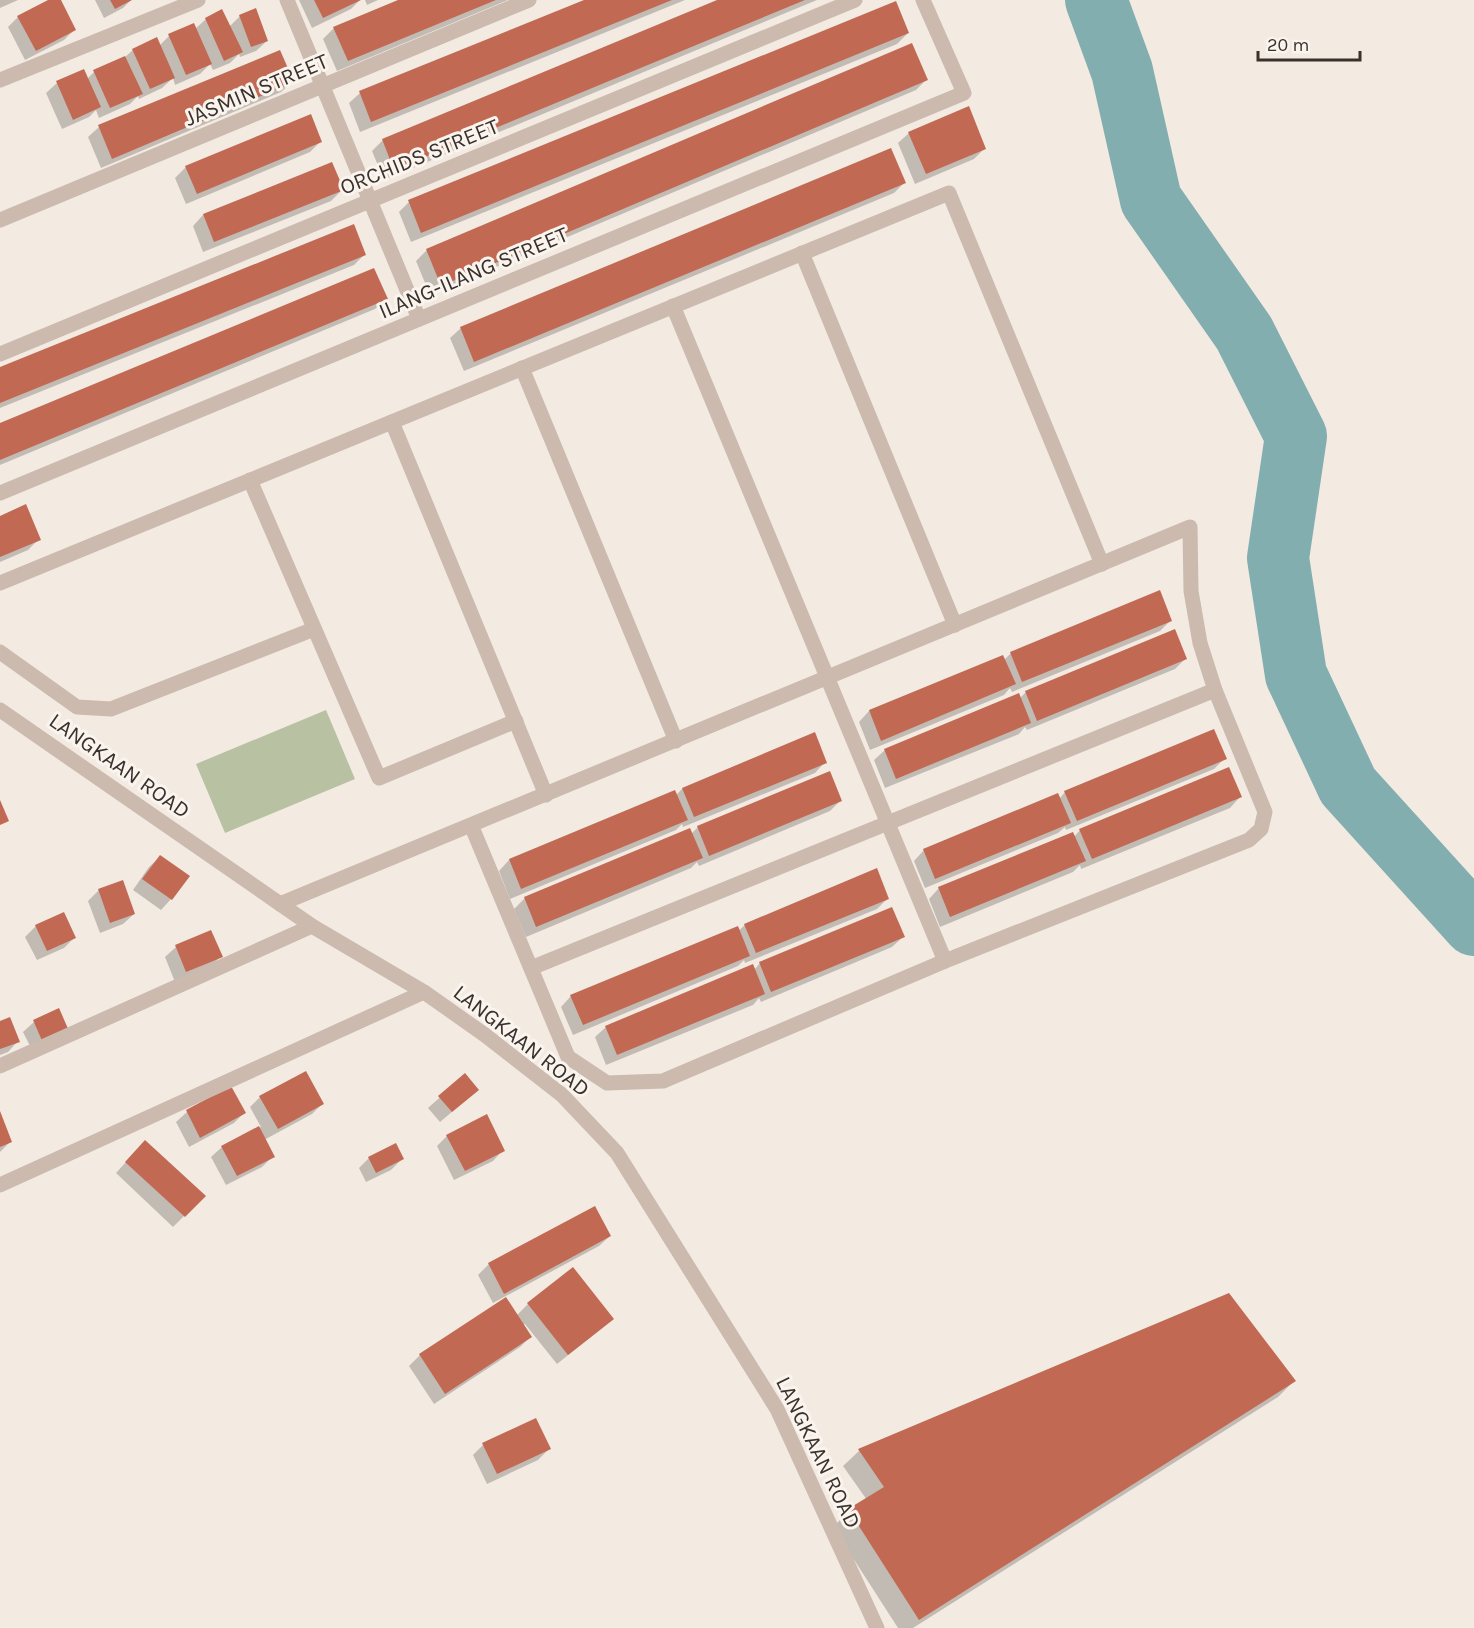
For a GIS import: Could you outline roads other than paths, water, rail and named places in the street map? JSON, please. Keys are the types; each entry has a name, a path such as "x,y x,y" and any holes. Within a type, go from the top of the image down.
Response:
{"street":[{"path":"0,80 198,0"},
{"path":"286,0 419,319"},
{"name":"JASMIN STREET","path":"0,220 529,0"},
{"name":"ORCHIDS STREET","path":"0,354 855,0"},
{"name":"ILANG-ILANG STREET","path":"0,493 964,93 923,0"},
{"path":"0,583 949,193 1102,564"},
{"path":"802,253 955,625"},
{"path":"673,306 945,961"},
{"path":"522,368 676,741"},
{"path":"392,422 546,795"},
{"path":"250,480 379,778 516,721"},
{"path":"280,904 1190,527 1191,591 1200,643 1215,690 1265,812 1261,828 1249,840 945,961 663,1081 608,1083 568,1057 471,825"},
{"path":"0,652 77,707 111,709 314,629"},
{"path":"531,968 1215,690"},
{"name":"LANGKAAN ROAD","path":"0,710 312,926 424,992 485,1035 562,1095 617,1153 777,1409 877,1628"},
{"path":"0,1066 312,926"},
{"path":"0,1185 424,992"}],"waterway":[{"path":"1096,0 1122,71 1151,200 1244,333 1296,436 1278,558 1296,675 1348,786 1474,925"}]}
